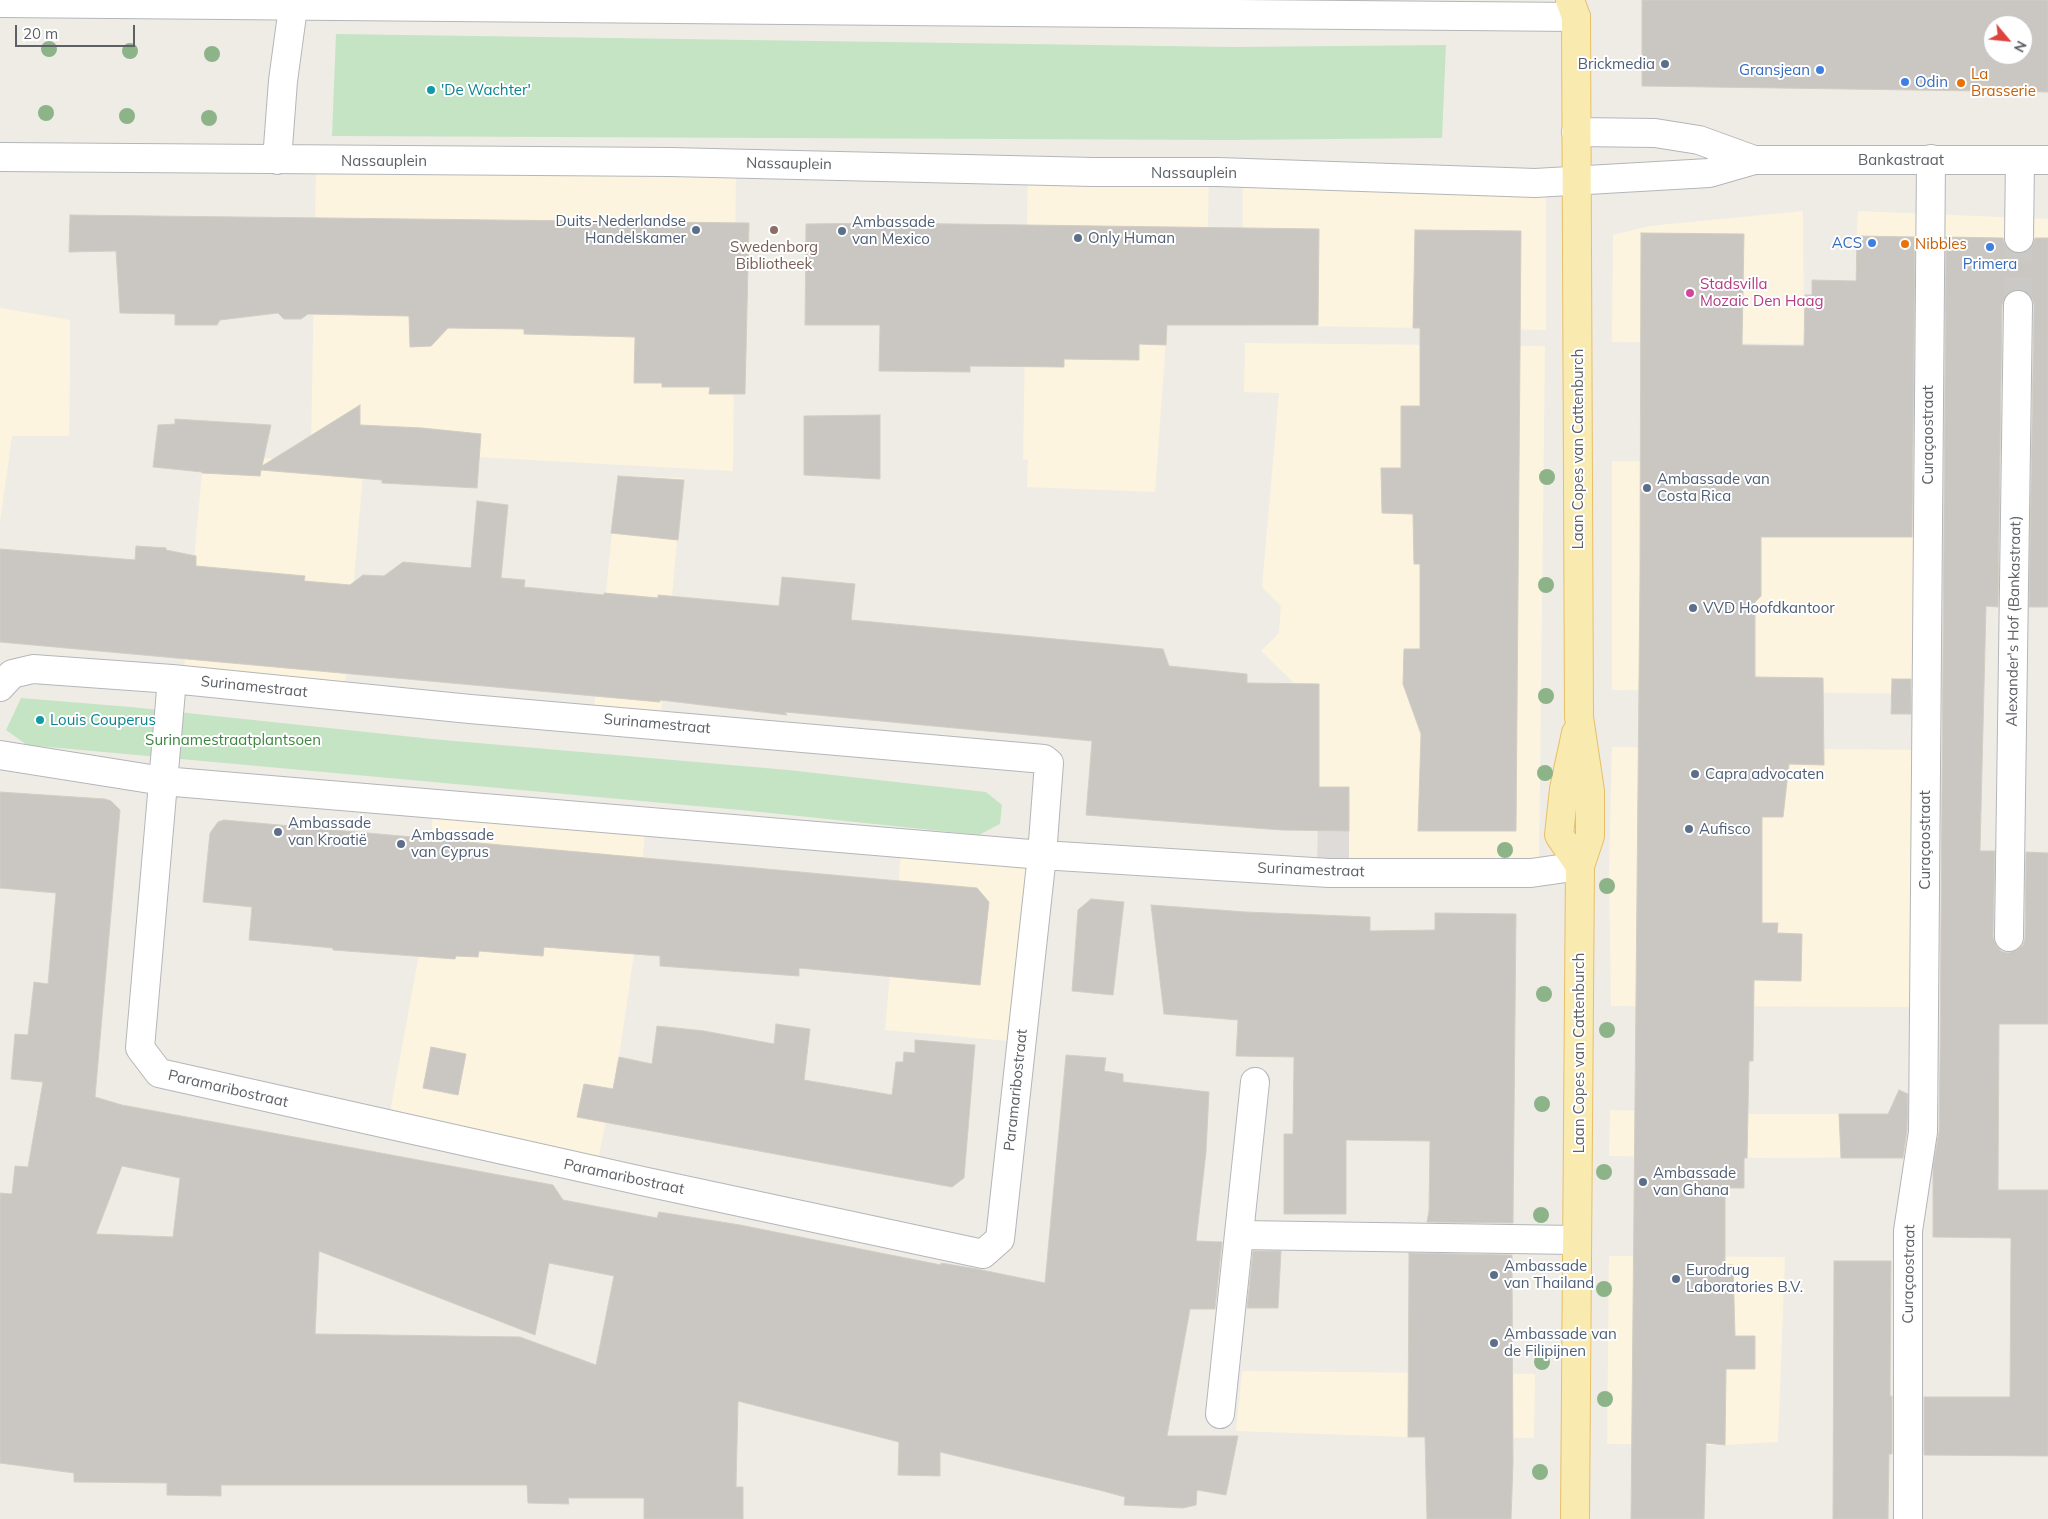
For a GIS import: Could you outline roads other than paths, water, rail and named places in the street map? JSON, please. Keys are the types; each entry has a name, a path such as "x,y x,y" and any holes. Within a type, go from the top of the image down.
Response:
{"main road":[{"name":"Laan Copes van Cattenburch","path":"1575,1519 1580,866 1559,835 1564,788 1579,717 1577,6"}],"street":[{"path":"278,160 286,2"},
{"path":"0,3 286,2 672,7 1577,6"},
{"name":"Bankastraat","path":"1576,132 1655,133 1699,140 1754,160"},
{"name":"Nassauplein","path":"0,157 680,162 1092,172 1218,172 1516,183 1578,181"},
{"name":"Curaçaostraat","path":"1908,1519 1908,1231 1924,1132 1931,159"},
{"name":"Bankastraat","path":"1578,181 1709,173 1754,160 2048,160"},
{"path":"2019,238 2020,160"},
{"name":"Alexander's Hof (Bankastraat)","path":"2009,937 2018,304"},
{"name":"Surinamestraat","path":"0,687 12,674 33,669 172,679 470,709 1044,759 1049,763 1042,855"},
{"path":"164,781 172,679"},
{"name":"Surinamestraat","path":"0,755 164,781 1042,855 1329,873 1531,873 1580,866"},
{"name":"Paramaribostraat","path":"164,781 140,1048 159,1073 642,1181 983,1254 1000,1239 1042,855"},
{"path":"1220,1414 1255,1082"},
{"path":"1240,1235 1578,1240"}],"tunnel":[{"path":"2018,305 2019,238"}],"place":[{"name":"Brickmedia","path":"1665,64"},
{"name":"Gransjean","path":"1820,70"},
{"name":"Odin","path":"1905,82"},
{"name":"La Brasserie","path":"1961,83"},
{"name":"'De Wachter'","path":"431,90"},
{"name":"Duits-Nederlandse Handelskamer","path":"696,230"},
{"name":"Swedenborg Bibliotheek","path":"774,230"},
{"name":"Ambassade van Mexico","path":"842,231"},
{"name":"Only Human","path":"1078,238"},
{"name":"ACS","path":"1872,243"},
{"name":"Nibbles","path":"1905,244"},
{"name":"Primera","path":"1990,247"},
{"name":"Stadsvilla Mozaic Den Haag","path":"1690,293"},
{"name":"Ambassade van Costa Rica","path":"1647,488"},
{"name":"VVD Hoofdkantoor","path":"1693,608"},
{"name":"Louis Couperus","path":"40,720"},
{"name":"Capra advocaten","path":"1695,774"},
{"name":"Aufisco","path":"1689,829"},
{"name":"Ambassade van Kroatië","path":"278,832"},
{"name":"Ambassade van Cyprus","path":"401,844"},
{"name":"Ambassade van Ghana","path":"1643,1182"},
{"name":"Ambassade van Thailand","path":"1494,1275"},
{"name":"Eurodrug Laboratories B.V.","path":"1676,1279"},
{"name":"Ambassade van de Filipijnen","path":"1494,1343"}],"park label":[{"name":"Surinamestraatplantsoen","path":"233,740"}]}
